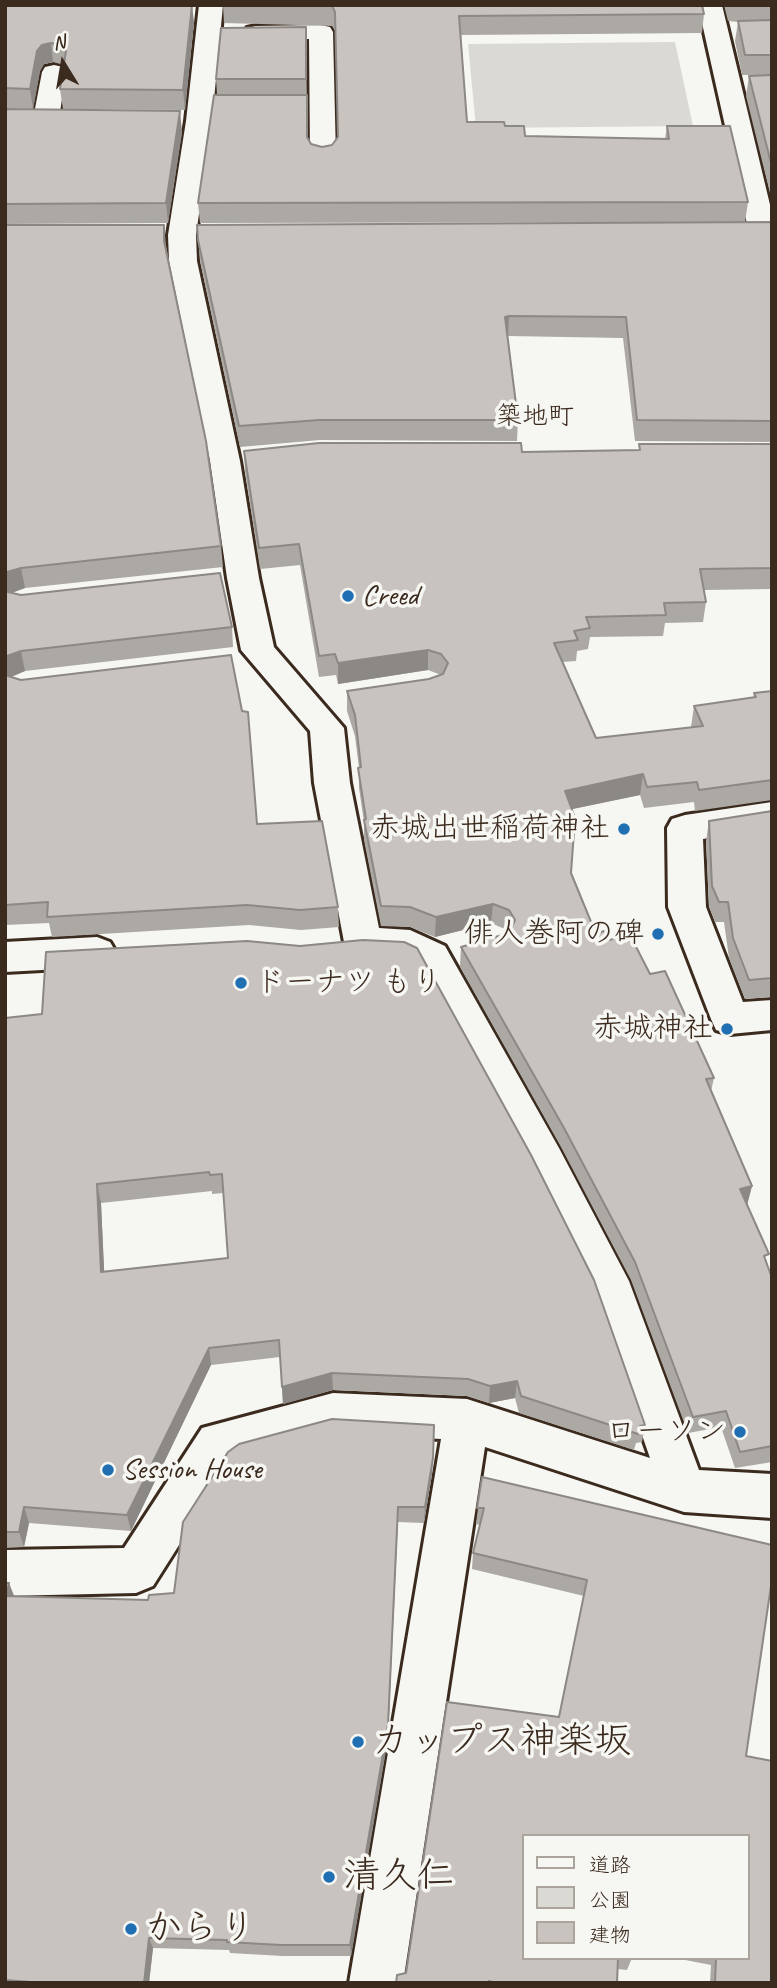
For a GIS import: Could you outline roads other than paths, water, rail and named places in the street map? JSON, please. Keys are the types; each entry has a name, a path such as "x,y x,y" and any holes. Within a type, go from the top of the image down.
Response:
{"street":[{"path":"710,5 716,31 740,85 767,233 735,233"},
{"path":"185,13 321,32 323,157"},
{"path":"210,17 183,261 238,460 229,579 263,658 327,728 344,944 410,945 450,951 545,1160 614,1294 684,1490"},
{"path":"716,31 744,31"},
{"path":"46,119 54,72"},
{"path":"295,105 322,104"},
{"path":"171,121 228,105"},
{"path":"19,119 74,119"},
{"path":"224,663 263,658"},
{"path":"306,703 346,697"},
{"path":"772,815 685,828 687,907 730,1018 772,1015"},
{"path":"5,957 127,950"},
{"path":"5,1573 136,1570 218,1443 333,1413 467,1420 684,1490 772,1496"},
{"path":"376,1983 467,1420"}],"place":[{"name":"Creed","path":"348,596"},
{"name":"赤城出世稲荷神社","path":"624,829"},
{"name":"俳人巻阿の碑","path":"658,934"},
{"name":"ドーナツ もり","path":"241,983"},
{"name":"赤城神社","path":"727,1029"},
{"name":"ローソン","path":"740,1432"},
{"name":"Session House","path":"108,1470"},
{"name":"カップス神楽坂","path":"358,1742"},
{"name":"清久仁","path":"329,1877"},
{"name":"からり","path":"131,1929"}],"district":[{"name":"築地町","path":"535,417"}]}
